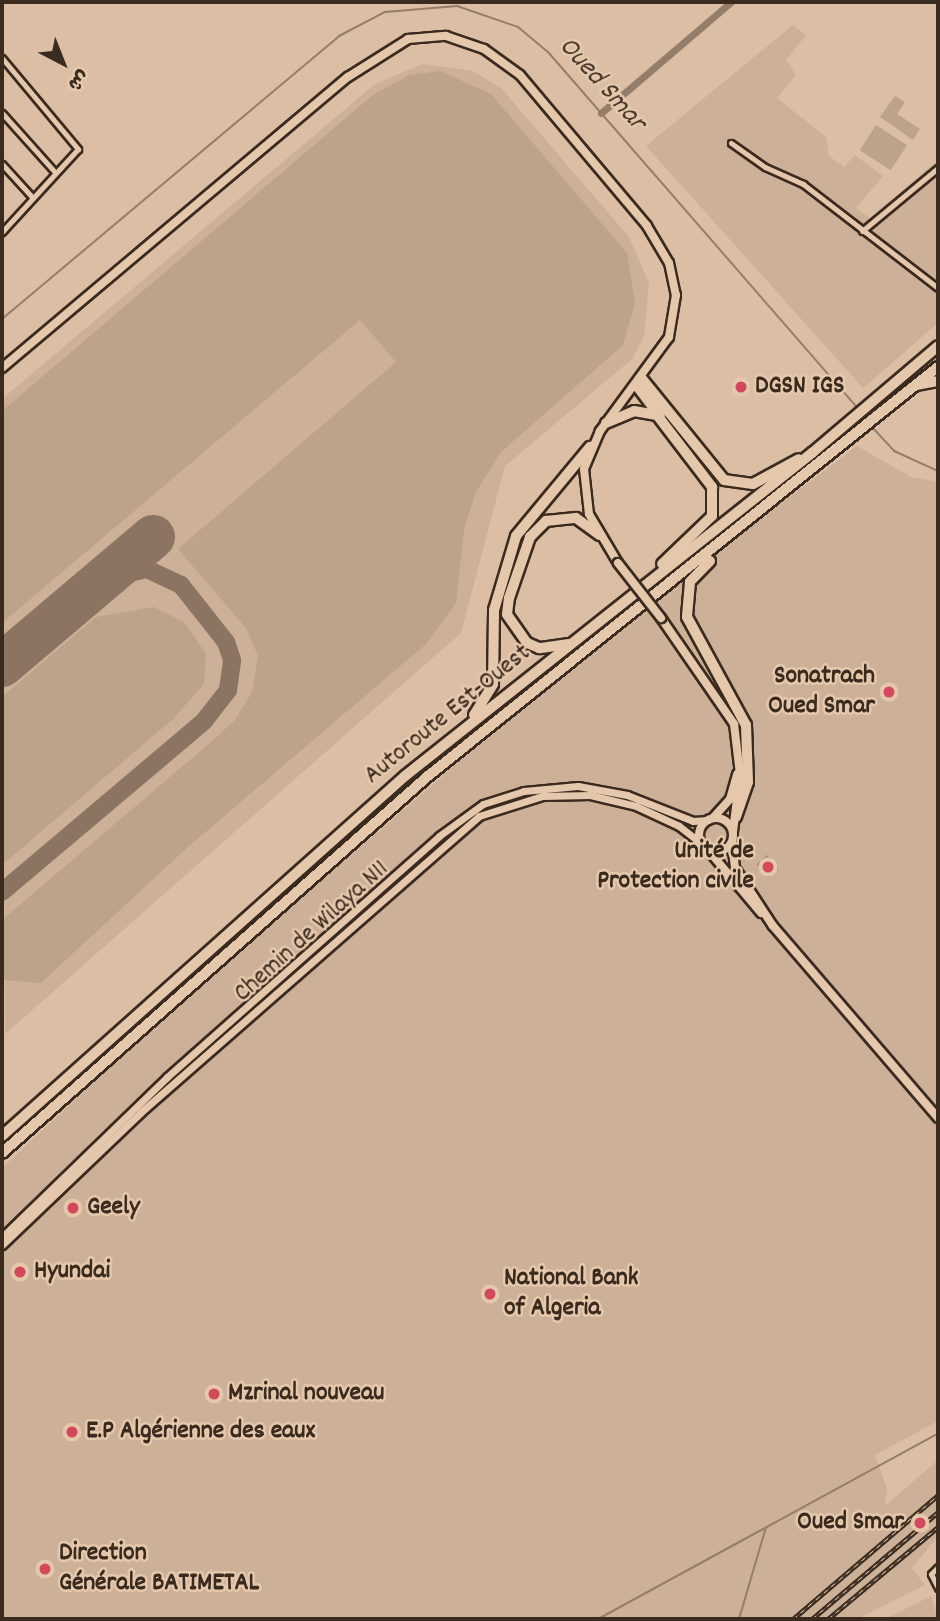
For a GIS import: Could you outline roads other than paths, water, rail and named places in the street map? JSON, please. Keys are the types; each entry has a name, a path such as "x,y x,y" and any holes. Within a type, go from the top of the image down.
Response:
{"highway":[{"name":"Autoroute Est-Ouest","path":"2,1136 453,737 812,453 938,346"},
{"name":"Autoroute Est-Ouest","path":"2,1153 428,776 758,517 938,367"},
{"path":"916,386 938,381"},
{"path":"639,382 663,420 706,477 714,508 705,525 651,578"},
{"path":"639,382 712,470 731,484 752,484 812,453"},
{"path":"606,423 634,411 663,420"},
{"path":"453,737 493,684 494,610 516,536 590,447"},
{"path":"736,817 748,782 746,725 694,634 686,599 701,568 758,517"},
{"path":"570,644 539,648 527,643 507,614 509,598 530,537 545,521 576,518 599,535"}],"main road":[{"path":"2,368 348,76 408,39 446,36 484,48 520,75 647,226 669,263 674,320 639,382 590,447 583,490 599,535 727,708 740,761 732,843 735,868 773,926"},
{"path":"740,761 730,799 699,833 701,843 938,1118"},
{"path":"2,1237 104,1135 429,844 497,798 541,788 590,788 693,821 710,819 728,822 733,832"},
{"name":"Chemin de Wilaya N11","path":"2,1245 141,1112 479,816 542,796 590,795 636,806 679,826 701,843"},
{"path":"708,850 724,851 732,843"}],"street":[{"path":"2,59 78,149 54,171 2,232"},
{"path":"2,113 54,171"},
{"path":"731,142 765,167 803,184 938,288"},
{"path":"2,163 33,198"},
{"path":"862,231 938,168"},
{"path":"938,1567 931,1574 938,1588"}],"waterway":[{"path":"601,113 731,2"},
{"name":"Oued Smar","path":"2,319 339,36 385,12 457,6 518,27 548,52 857,408"},
{"name":"Oued Smar","path":"871,426 894,451 938,471"},
{"path":"598,1619 938,1434"},
{"path":"739,1619 766,1527"}],"railway":[{"path":"793,1619 938,1495"},
{"path":"812,1619 938,1512"},
{"path":"828,1619 938,1527"}],"place":[{"name":"DGSN IGS","path":"741,387"},
{"name":"Sonatrach Oued Smar","path":"889,692"},
{"name":"Unité de Protection civile","path":"768,867"},
{"name":"Geely","path":"73,1208"},
{"name":"Hyundai","path":"20,1272"},
{"name":"National Bank of Algeria","path":"490,1294"},
{"name":"Mzrinal nouveau","path":"214,1394"},
{"name":"E.P Algérienne des eaux","path":"72,1432"},
{"name":"Oued Smar","path":"920,1523"},
{"name":"Direction Générale BATIMETAL","path":"45,1569"}]}
